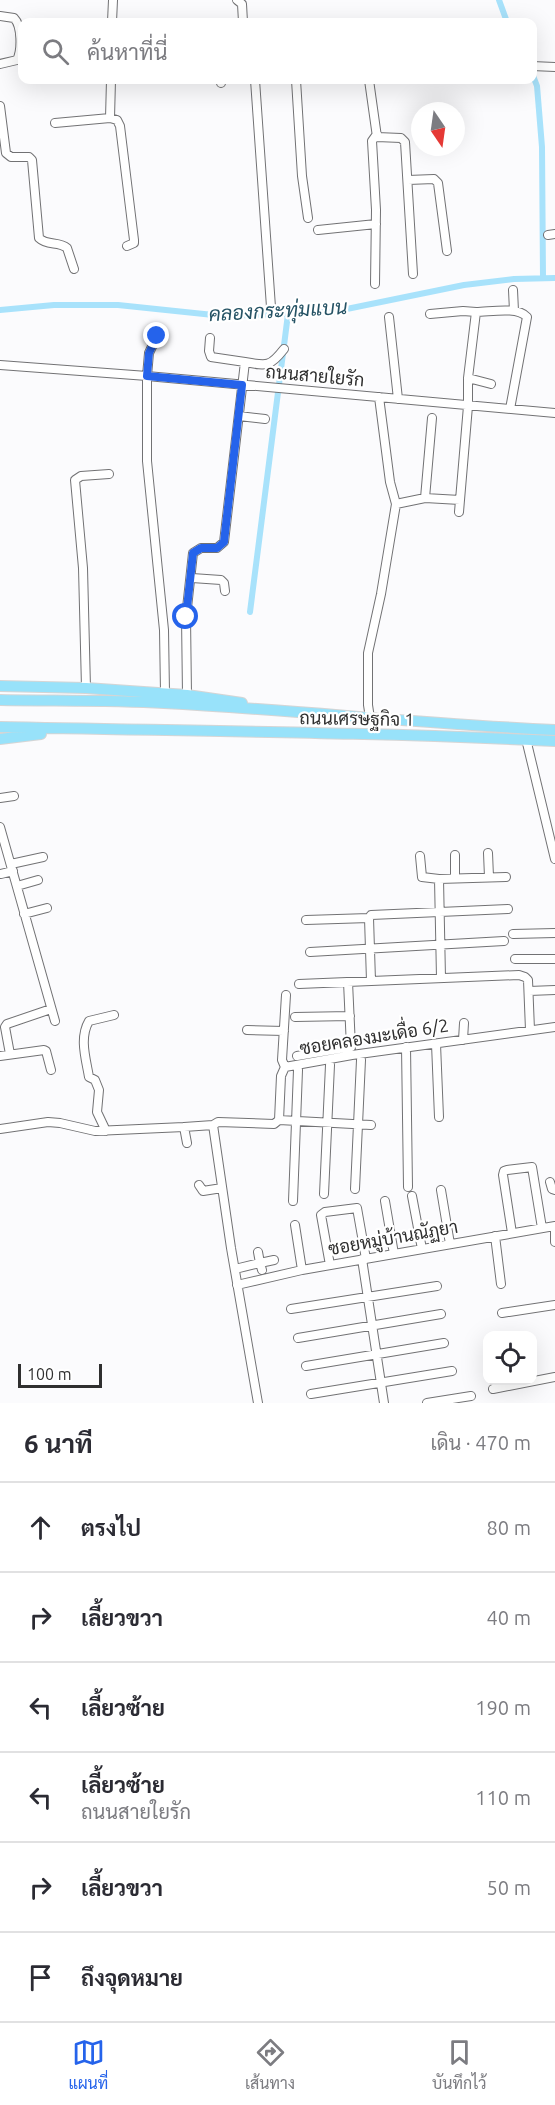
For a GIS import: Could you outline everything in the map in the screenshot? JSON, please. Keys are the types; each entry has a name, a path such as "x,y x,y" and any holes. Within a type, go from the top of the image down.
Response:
{"main road":[{"path":"0,686 86,688 163,698"},
{"path":"0,700 163,698 187,695 234,700 257,709"},
{"name":"ถนนเศรษฐกิจ 1","path":"163,698 257,709 464,726 555,730"},
{"name":"ถนนเศรษฐกิจ 1","path":"0,727 249,733 358,733 555,741"},
{"path":"1,739 34,734 224,736 249,733"}],"street":[{"path":"112,18 113,0"},
{"path":"237,0 242,4 243,18"},
{"path":"0,16 14,18 18,22"},
{"path":"0,64 17,60 18,58"},
{"path":"537,66 555,67"},
{"path":"110,118 111,84"},
{"path":"255,84 272,307"},
{"path":"296,84 302,176 308,218"},
{"path":"370,84 377,136 378,189 384,192"},
{"path":"0,106 6,153 10,157 29,157 32,160 39,238 67,248 74,269"},
{"path":"55,123 110,118 117,120 120,126 134,240 134,243 127,246"},
{"path":"377,136 404,140 413,274"},
{"path":"375,284 376,224 372,141 377,136"},
{"path":"408,180 434,179 438,183 447,251"},
{"path":"318,230 376,224"},
{"path":"513,290 514,311"},
{"path":"430,314 463,311 514,311 525,314 527,321 510,409"},
{"path":"459,512 468,406 468,378 476,312"},
{"path":"389,316 398,399"},
{"path":"157,336 149,353 147,376 147,462 164,630 163,698"},
{"path":"210,338 208,351 211,357 262,365 271,363 284,349"},
{"path":"187,695 186,617 195,550 217,548 224,542 245,362"},
{"name":"ถนนสายใยรัก","path":"0,365 555,413"},
{"path":"468,378 491,384"},
{"path":"370,718 368,653 381,594 396,504 390,482 379,397"},
{"path":"239,416 265,420"},
{"path":"425,498 432,418"},
{"path":"86,688 83,568 75,480 81,476 109,474"},
{"path":"396,504 425,498 460,500"},
{"path":"192,578 220,580 224,583 225,591"},
{"path":"526,739 554,847 555,859"},
{"path":"0,798 15,796"},
{"path":"0,826 54,1021"},
{"path":"488,853 489,877"},
{"path":"455,855 455,878"},
{"path":"420,856 422,877 439,879 506,877"},
{"path":"2,874 43,857"},
{"path":"439,879 441,978"},
{"path":"17,886 38,880"},
{"path":"24,914 47,908"},
{"path":"306,920 508,909"},
{"path":"369,918 371,981"},
{"path":"513,934 555,933"},
{"path":"310,952 504,941"},
{"path":"515,959 555,959"},
{"path":"299,984 519,975 528,980 530,1030"},
{"path":"297,1056 351,1047 348,982"},
{"path":"529,991 555,990"},
{"path":"285,1067 282,1060 286,995"},
{"path":"10,1054 5,1027 7,1024 51,1009"},
{"path":"106,1131 97,1112 99,1090 95,1080 89,1077 84,1029 89,1021 114,1015"},
{"path":"295,1017 350,1016"},
{"path":"463,1040 464,1023"},
{"name":"ซอยคลองมะเดื่อ 6/2","path":"279,1120 281,1076 285,1067 406,1047 555,1027"},
{"path":"248,1030 284,1031"},
{"path":"436,1044 439,1117"},
{"path":"406,1047 408,1187"},
{"path":"0,1056 44,1050 51,1070"},
{"path":"355,1189 361,1060"},
{"path":"324,1194 330,1065"},
{"path":"293,1201 298,1070"},
{"path":"0,1129 54,1122 88,1130 106,1131 213,1125 218,1122 274,1124 279,1120 371,1125"},
{"path":"213,1125 237,1285 258,1403"},
{"path":"184,1127 187,1143"},
{"path":"512,1233 503,1175 507,1170 532,1167 542,1228"},
{"path":"199,1185 203,1191 222,1188"},
{"path":"441,1190 450,1244"},
{"path":"412,1196 422,1249"},
{"path":"385,1201 394,1254"},
{"path":"330,1265 321,1215 325,1212 357,1208 384,1403"},
{"path":"295,1225 302,1270"},
{"path":"555,1226 555,1242"},
{"name":"ซอยหมู่บ้านณัฏยา","path":"237,1285 302,1270 555,1226"},
{"path":"495,1236 501,1284"},
{"path":"258,1252 261,1266"},
{"path":"235,1269 261,1266 274,1260"},
{"path":"291,1309 437,1286"},
{"path":"502,1314 555,1305"},
{"path":"298,1338 441,1314"},
{"path":"306,1366 444,1343"},
{"path":"311,1394 452,1371"},
{"path":"493,1389 555,1377"},
{"path":"427,1403 471,1396"}],"waterway":[{"path":"499,0 506,18"},
{"path":"536,84 542,147 543,278"},
{"name":"คลองกระทุ่มแบน","path":"0,310 54,305 118,305 223,316 332,312 464,285 514,279 555,278"},
{"path":"250,612 288,314"}],"route":[{"path":"157,336 149,353 147,376 242,385 224,542 217,548 201,548 193,553 186,617"}]}
